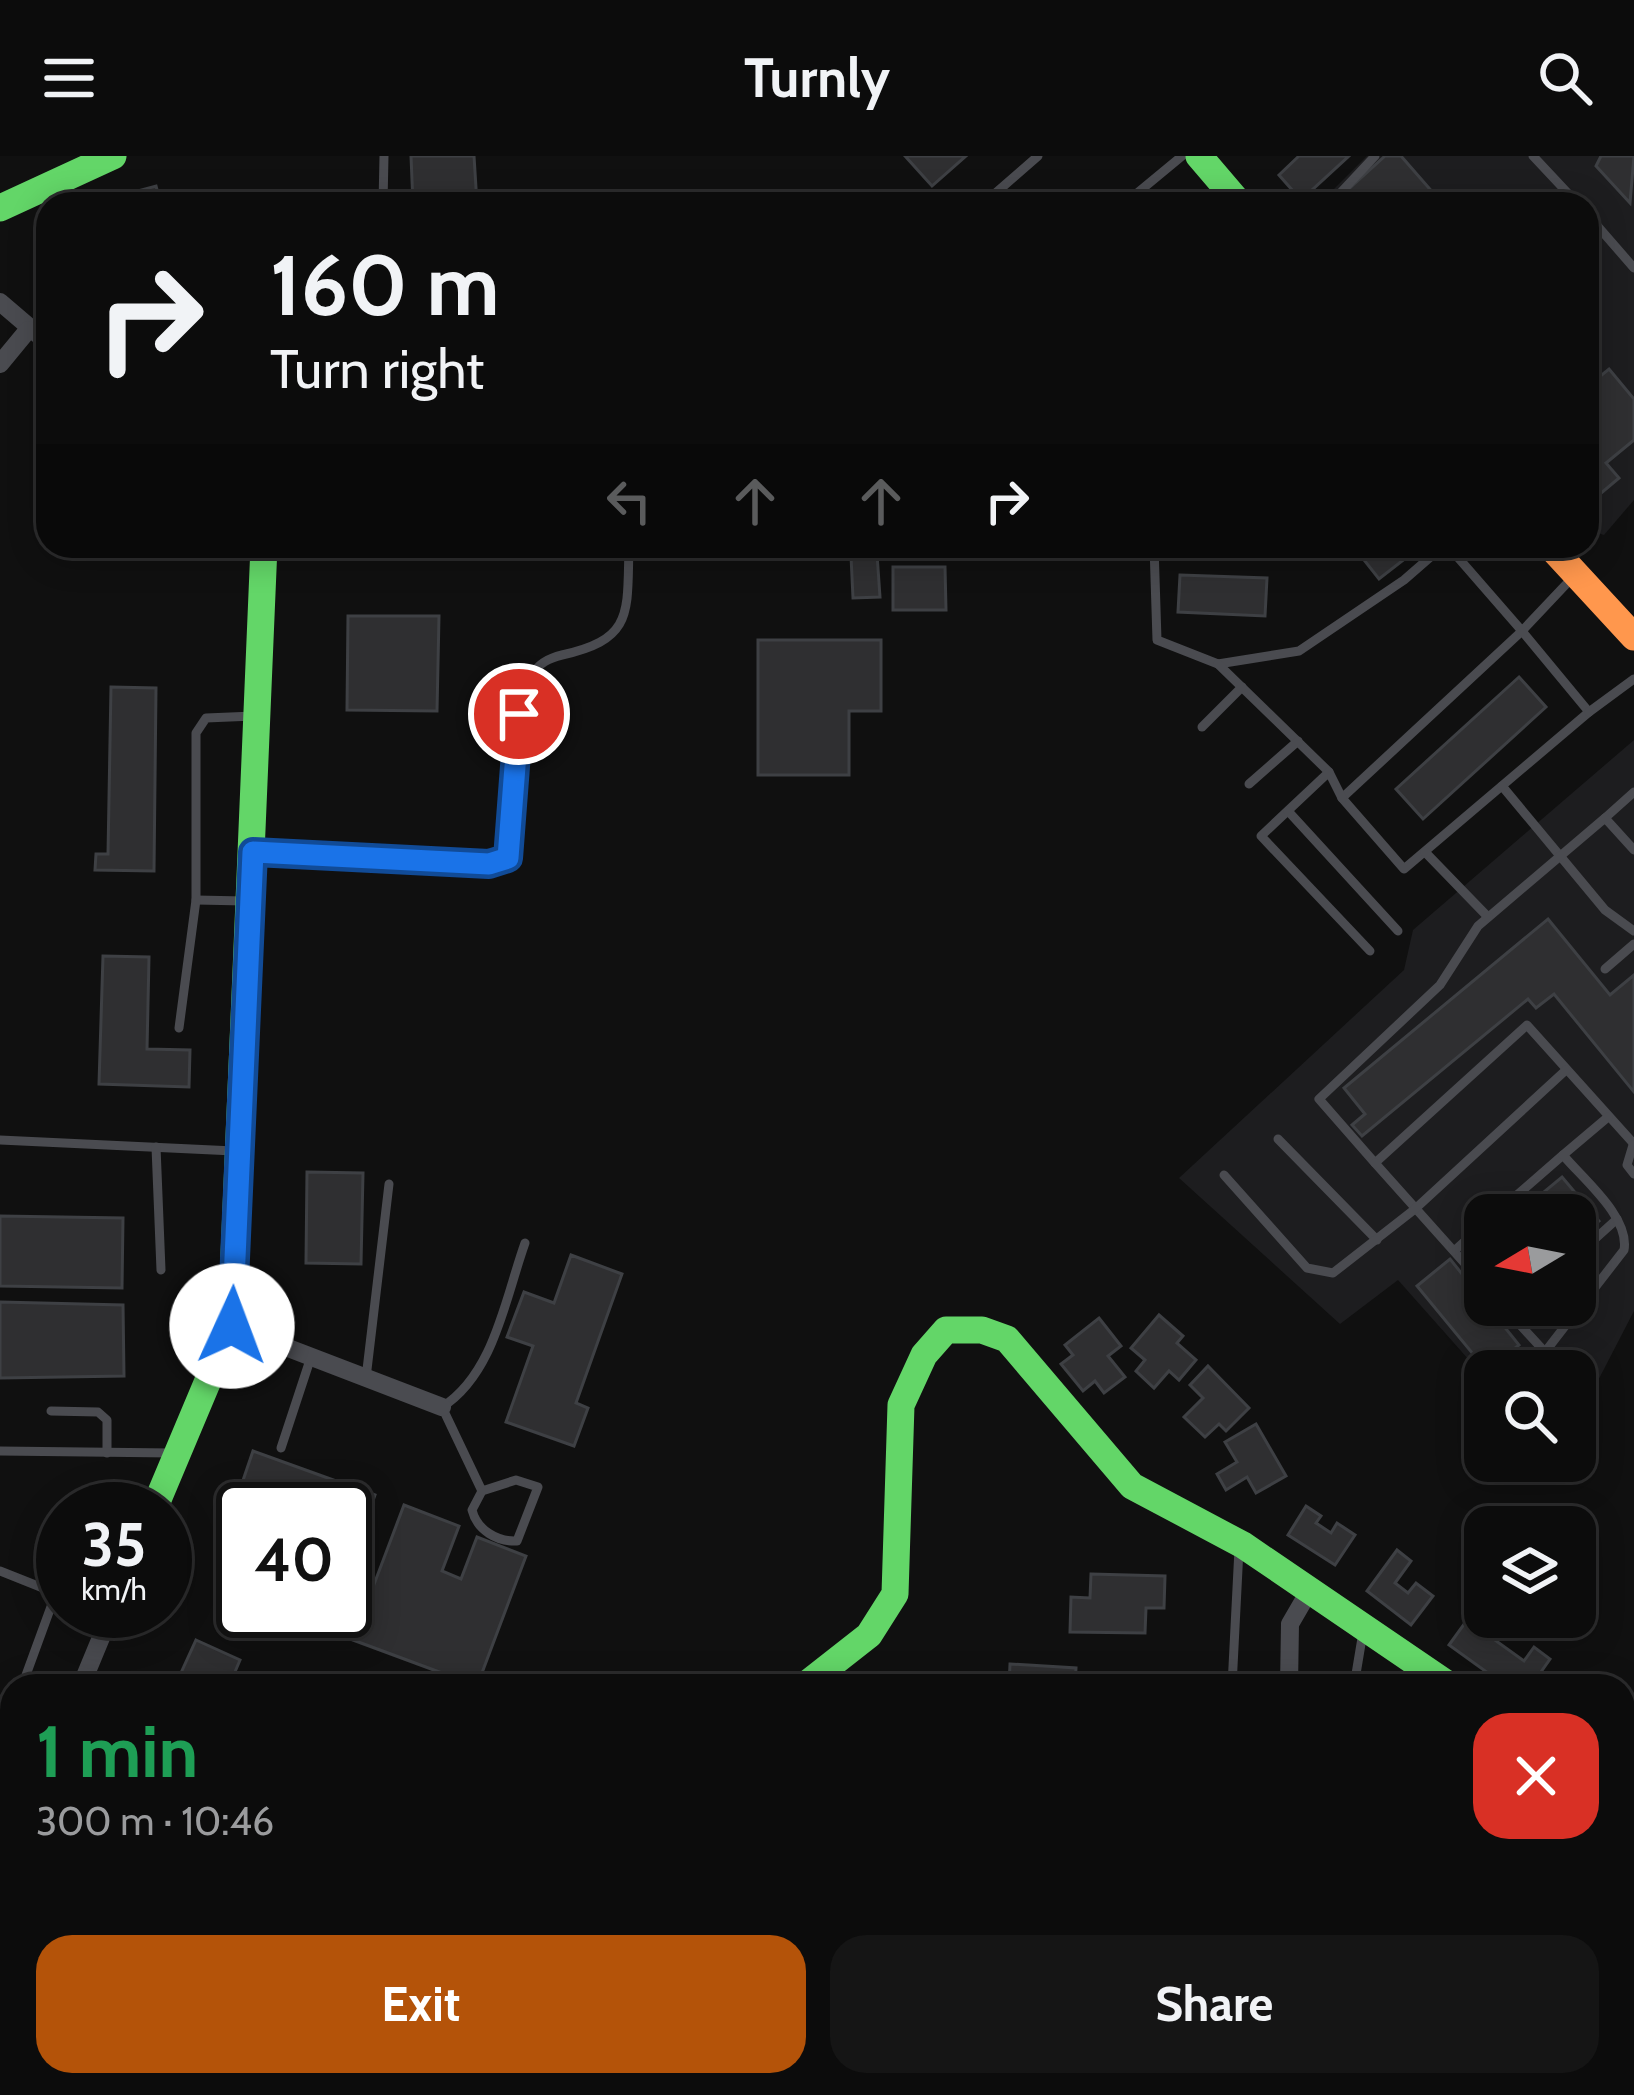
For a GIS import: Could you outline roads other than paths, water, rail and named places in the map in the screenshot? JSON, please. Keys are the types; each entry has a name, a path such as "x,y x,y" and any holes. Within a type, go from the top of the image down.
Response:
{"street":[{"path":"0,208 113,156"},
{"path":"1199,156 1225,192"},
{"path":"0,302 36,335"},
{"path":"0,364 28,330"},
{"path":"165,1482 232,1326 264,558"},
{"path":"1561,558 1634,637"},
{"path":"232,1326 442,1407"},
{"path":"823,1674 869,1634 895,1595 899,1397 920,1354 946,1330 982,1330 1007,1339 1132,1486 1240,1544 1433,1674"},
{"path":"1289,1674 1290,1624 1308,1593"},
{"path":"85,1674 99,1638"}],"lane":[{"path":"383,192 384,156"},
{"path":"996,192 1038,156"},
{"path":"1138,192 1182,156"},
{"path":"1342,192 1376,156"},
{"path":"1533,156 1567,192"},
{"path":"1599,228 1634,268"},
{"path":"253,852 489,864 508,858 525,689 549,658 598,647 614,636 624,614 628,558"},
{"path":"1155,558 1157,640 1218,664 1330,772 1342,798 1404,869 1634,679"},
{"path":"1218,664 1299,651 1431,558"},
{"path":"1456,558 1589,712"},
{"path":"1342,798 1522,632 1576,574"},
{"path":"1202,727 1242,687"},
{"path":"179,1028 196,900 196,733 206,718 259,716"},
{"path":"1249,784 1298,741"},
{"path":"1330,772 1261,836 1370,951"},
{"path":"1502,786 1605,910 1634,931"},
{"path":"1464,1262 1318,1099 1440,985 1488,917 1634,792"},
{"path":"1288,811 1398,931"},
{"path":"1605,818 1634,850"},
{"path":"1425,852 1488,917"},
{"path":"196,900 251,901"},
{"path":"1605,969 1634,944"},
{"path":"1375,1163 1527,1025 1633,1145 1627,1165 1634,1174"},
{"path":"1224,1175 1316,1274 1342,1268 1415,1209 1566,1070"},
{"path":"1518,1194 1608,1117"},
{"path":"1278,1138 1377,1240"},
{"path":"0,1140 239,1151"},
{"path":"156,1147 161,1270"},
{"path":"1547,1350 1617,1263 1626,1240 1617,1219 1563,1155"},
{"path":"366,1378 389,1184"},
{"path":"1596,1238 1617,1219"},
{"path":"1454,1251 1464,1242"},
{"path":"482,1491 442,1407 462,1394 479,1373 525,1243"},
{"path":"1521,1326 1543,1350"},
{"path":"281,1448 311,1357"},
{"path":"51,1412 98,1412 107,1420 107,1453"},
{"path":"0,1451 177,1454"},
{"path":"516,1480 538,1487 517,1541 482,1530 475,1521 472,1510 482,1491 516,1480"},
{"path":"1233,1674 1240,1544"},
{"path":"0,1571 36,1585"},
{"path":"1356,1674 1364,1625"},
{"path":"27,1674 42,1638"}]}
